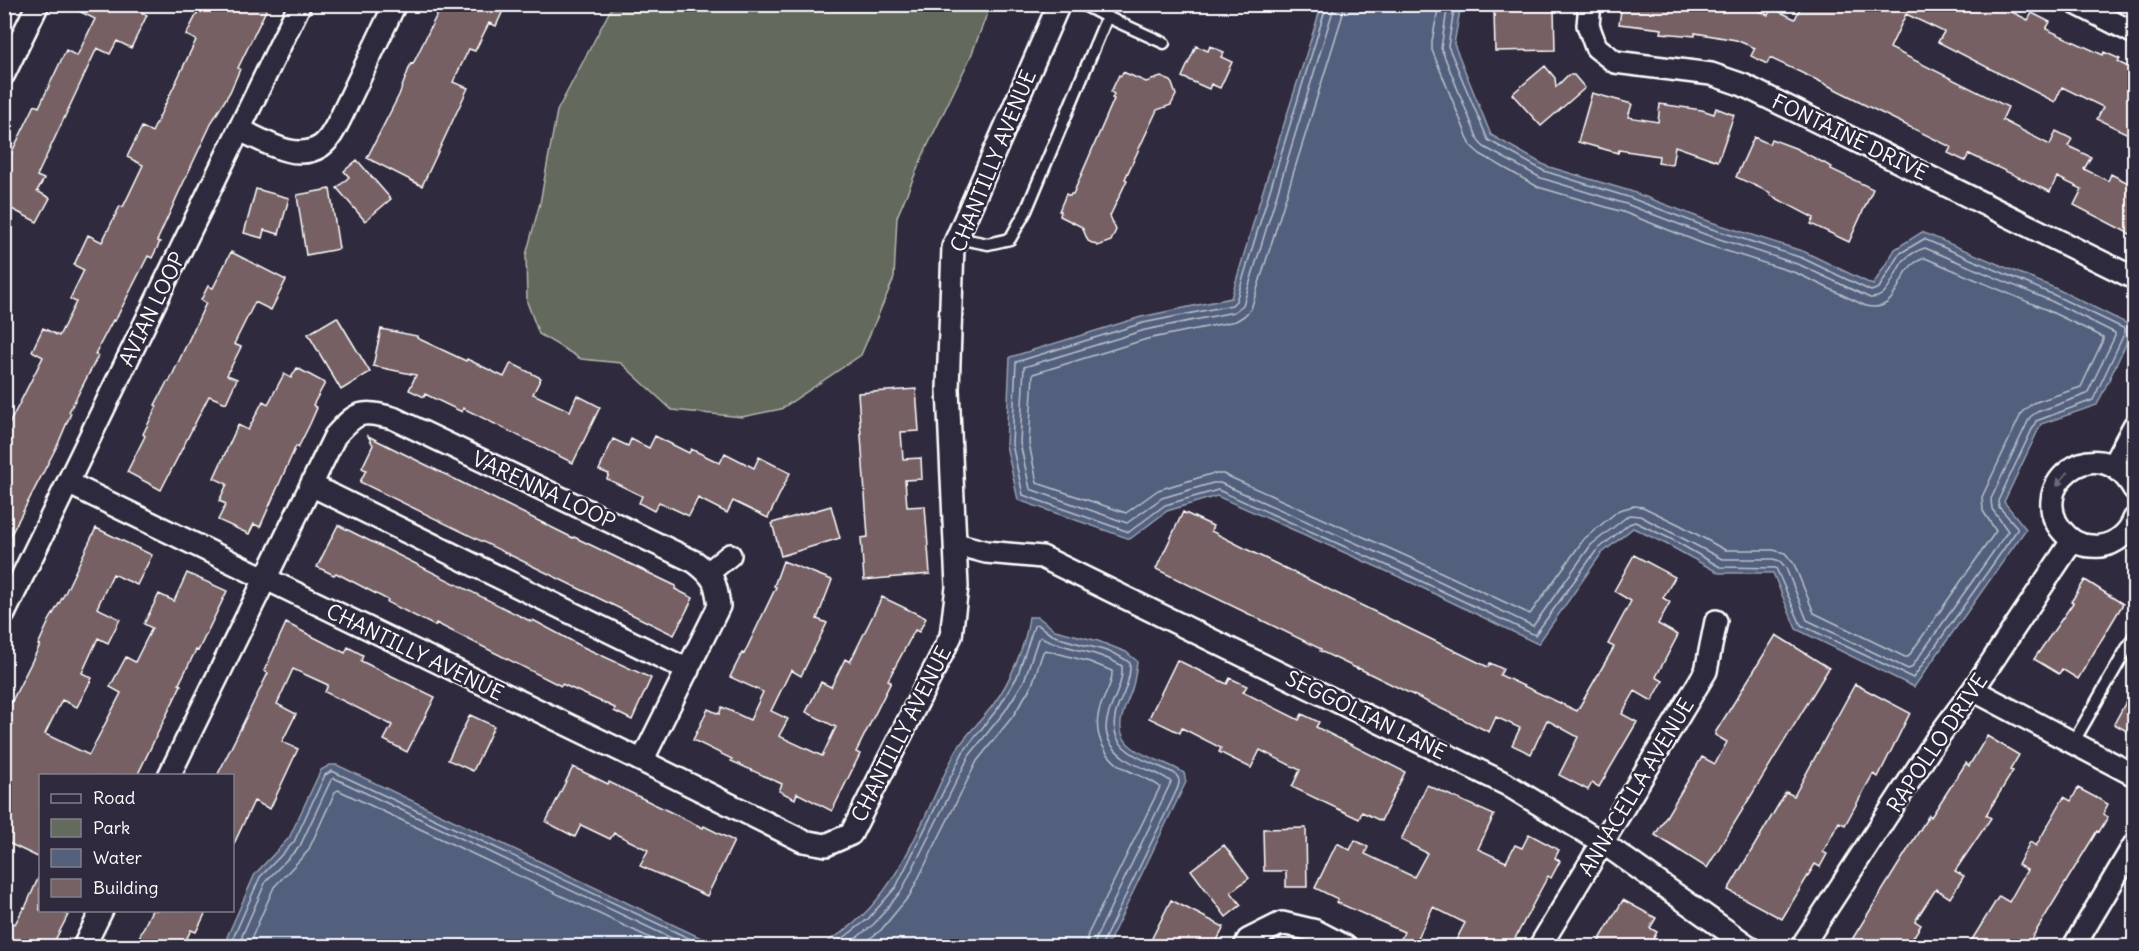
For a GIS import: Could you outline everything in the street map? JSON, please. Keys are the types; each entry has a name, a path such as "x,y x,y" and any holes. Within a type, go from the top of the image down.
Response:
{"street":[{"path":"4,74 38,4"},
{"name":"AVIAN LOOP","path":"4,614 300,4"},
{"path":"240,130 283,150 297,152 321,146 330,137 340,119 395,4"},
{"name":"CHANTILLY AVENUE","path":"68,483 803,841 826,846 851,834 951,636 957,588 948,389 953,247 1059,4"},
{"name":"FONTAINE DRIVE","path":"1590,4 1587,25 1596,47 1615,62 1711,74 1743,85 2134,278"},
{"path":"2077,4 2134,33"},
{"name":"VARENNA LOOP","path":"265,580 335,436 352,417 372,413 393,418 415,428 695,562 709,572"},
{"path":"2113,465 2134,426"},
{"path":"2131,531 2109,545 2091,547 2073,541 2059,529 2052,511 2053,492 2062,476 2077,465 2095,461 2113,465 2127,475 2134,489"},
{"path":"311,485 688,670"},
{"name":"RAPOLLO DRIVE","path":"1802,946 1938,737 1973,690 2073,541"},
{"name":"SEGGOLIAN LANE","path":"956,544 986,552 1042,556 1506,784 1603,843 1748,946"},
{"path":"642,761 719,606 717,584 709,572 730,555"},
{"path":"170,774 265,580"},
{"name":"ANNACELLA AVENUE","path":"1540,946 1706,671 1716,621"},
{"path":"1973,690 2134,775"},
{"path":"2074,946 2134,845"},
{"path":"84,946 101,912"},
{"path":"1245,946 1248,940 1282,923 1316,932 1345,946"}],"lane":[{"path":"1082,4 1164,43"},
{"path":"957,238 988,244 1010,239 1047,165 1107,17"},
{"path":"2073,743 2134,636"},
{"path":"2124,655 2134,660"}],"green space":[{"path":"983,4 987,14 971,56 924,153 897,217 894,278 861,355 781,409 742,417 672,410 621,363 581,359 539,334 527,302 526,255 540,203 557,111 613,5"}],"water":[{"path":"1322,4 1461,5 1454,44 1491,135 1546,166 1630,191 1711,222 1805,252 1873,285 1895,249 1922,232 2057,289 2134,327 2097,405 2041,424 2004,502 2026,529 1914,687 1796,629 1773,573 1719,573 1633,528 1601,554 1538,644 1404,579 1217,496 1167,511 1130,539 1018,500 1006,445 1010,357 1141,317 1231,298"},
{"path":"1029,617 1038,617 1055,630 1098,641 1126,652 1137,661 1133,686 1121,720 1122,735 1139,752 1184,773 1186,782 1107,946 826,946 828,941 852,925 873,905 890,882 906,856 956,751 993,705 1005,685 1021,651"},
{"path":"330,765 337,765 701,938 734,946 231,946 227,937 255,874 289,838 321,770"}],"building":[{"path":"65,4 125,4 147,15 131,48 117,41 110,54 97,48 37,176 44,179 37,191 50,198 37,222 4,205 4,168 35,105 39,107 66,50 77,56 95,19"},
{"path":"202,4 269,4 238,68 240,69 230,92 213,120 180,190 157,241 160,242 152,258 148,256 115,321 113,320 95,354 98,356 69,412 71,413 58,444 4,548 4,434 43,357 32,351 43,328 59,336 76,302 70,299 84,270 74,265 88,235 102,242 120,206 123,207 143,165 127,157 142,127 152,132 196,40 186,35"},
{"path":"442,4 506,4 496,26 489,23 475,51 469,49 453,82 468,88 422,186 367,158 399,95 411,63 413,64"},
{"path":"1622,4 1746,4 1768,15 1772,8 1795,19 1802,4 1996,4 2028,20 2032,13 2050,22 2046,29 2103,55 2104,52 2120,59 2118,62 2134,70 2134,120 2128,134 2097,119 2103,107 2062,87 2055,102 1938,42 1944,32 1906,14 1890,48 2008,107 2002,120 2050,145 2056,131 2072,139 2068,146 2091,157 2084,169 2108,181 2111,174 2134,186 2134,236 2074,205 2082,189 2057,177 2050,192 1969,154 1965,161 1948,153 1951,147 1819,81 1770,58 1767,64 1751,56 1755,48 1736,40 1695,33 1695,36 1661,33 1662,29 1619,24"},
{"path":"1554,8 1555,50 1495,51 1494,10"},
{"path":"1196,46 1208,51 1210,46 1224,52 1221,57 1232,62 1220,88 1211,84 1209,89 1182,77"},
{"path":"1545,66 1555,78 1556,87 1568,75 1574,75 1585,88 1541,126 1512,94"},
{"path":"1123,72 1146,82 1161,77 1171,81 1176,95 1171,105 1157,110 1110,216 1116,230 1111,241 1098,246 1088,241 1082,227 1060,216 1061,211 1059,211 1066,194 1070,196 1073,194 1114,99 1112,98 1114,94 1111,92 1119,75 1121,76"},
{"path":"1592,93 1632,104 1628,117 1658,122 1660,104 1714,114 1716,108 1734,115 1718,161 1675,146 1672,165 1658,163 1659,156 1619,150 1618,153 1578,142"},
{"path":"1754,137 1769,144 1771,139 1795,148 1832,167 1831,169 1873,189 1849,242 1811,224 1814,218 1770,195 1771,193 1736,177"},
{"path":"357,160 391,199 365,221 337,188 349,177 344,171"},
{"path":"256,189 289,198 279,234 264,230 262,238 244,233"},
{"path":"330,189 339,249 306,255 297,195"},
{"path":"231,252 286,280 271,310 255,302 234,344 241,347 227,375 237,379 226,403 209,396 161,490 127,472 145,436 143,434 157,406 155,405 169,382 206,303 201,300 208,286 213,288"},
{"path":"337,317 370,372 341,390 308,334"},
{"path":"381,329 417,336 417,338 504,377 511,363 541,378 533,394 570,411 577,395 600,407 573,463 463,408 462,412 425,394 424,397 409,390 416,375 373,366"},
{"path":"297,368 325,383 313,405 317,408 310,424 298,448 296,446 260,527 254,524 249,534 218,520 226,504 219,501 227,484 214,478 238,425 248,430 263,401 268,404 284,374 291,378"},
{"path":"916,389 919,431 901,432 903,459 921,458 922,479 905,480 907,507 925,506 930,574 864,580 861,538 868,537 858,393"},
{"path":"368,436 573,538 676,586 675,589 693,598 674,635 360,482 366,470 362,468 373,445"},
{"path":"655,436 689,453 691,449 720,463 725,453 754,468 759,457 790,473 768,518 733,501 727,513 698,498 689,516 659,502 654,511 639,503 642,496 607,479 609,474 599,470 613,439 628,446 631,439 649,448"},
{"path":"831,506 840,538 781,556 772,523"},
{"path":"1183,512 1213,526 1211,531 1254,553 1488,667 1490,663 1503,669 1500,675 1577,711 1614,647 1608,644 1631,601 1614,591 1634,555 1675,577 1663,598 1670,602 1658,624 1678,635 1656,677 1663,681 1652,701 1635,691 1622,714 1637,722 1599,787 1592,783 1588,790 1559,775 1578,737 1547,720 1531,754 1512,745 1520,728 1496,717 1489,732 1156,569"},
{"path":"338,525 532,622 533,620 581,646 651,678 632,720 614,711 615,708 562,684 561,686 436,623 435,626 387,602 388,600 336,573 334,575 317,567"},
{"path":"96,528 152,555 137,585 113,574 97,608 120,619 108,643 98,638 82,673 92,678 77,707 62,700 45,734 89,755 121,693 110,687 126,657 135,662 152,628 144,624 159,594 174,601 187,573 227,591 179,684 181,685 138,774 39,774 39,858 4,841 4,717 40,645 38,645 49,621"},
{"path":"783,561 832,580 817,619 827,623 801,676 791,670 771,711 788,719 779,736 822,756 836,727 806,712 821,682 831,687 845,659 850,662 882,597 926,618 919,632 915,630 888,680 891,682 856,752 860,754 832,811 797,793 795,799 779,791 782,784 731,761 732,759 693,740 708,709 719,714 722,707 750,720 763,692 730,677 742,653 744,654 776,587 774,586"},
{"path":"2085,580 2123,604 2078,679 2062,669 2059,674 2034,659 2073,603 2071,602"},
{"path":"286,623 345,653 348,647 363,655 361,661 435,697 407,752 384,740 392,725 325,692 328,685 293,669 277,704 296,714 282,742 298,749 270,809 254,801 234,844 234,774 218,774 268,673 264,671"},
{"path":"1776,635 1829,668 1707,868 1655,835 1702,757 1715,764 1727,742 1715,733"},
{"path":"1177,660 1227,684 1230,678 1247,686 1243,692 1299,720 1302,714 1319,722 1316,727 1405,772 1381,821 1362,812 1359,819 1292,787 1300,770 1260,750 1251,768 1219,752 1221,748 1182,728 1180,733 1149,718"},
{"path":"1855,684 1910,713 1878,777 1873,774 1845,825 1839,822 1823,852 1827,854 1820,867 1815,864 1782,919 1728,890 1786,792 1794,796"},
{"path":"2134,687 2134,735 2114,724"},
{"path":"470,715 494,726 473,771 448,760"},
{"path":"1987,736 2019,755 2010,770 2013,771 1986,815 1991,818 1955,871 1964,876 1950,898 1936,889 1915,921 1921,925 1908,946 1848,946 1929,815 1931,817 1966,763 1969,766"},
{"path":"573,767 734,841 707,896 640,866 648,850 614,833 610,839 581,825 575,837 546,822"},
{"path":"1427,785 1494,815 1478,849 1506,862 1515,845 1522,848 1529,834 1559,850 1555,858 1560,861 1551,878 1548,876 1511,946 1453,946 1465,923 1433,907 1412,946 1400,941 1404,932 1336,902 1338,899 1315,888 1337,843 1350,850 1355,840 1368,847 1365,854 1414,877 1427,853 1401,840"},
{"path":"2078,788 2108,804 2103,814 2108,817 2099,832 2097,831 2027,946 1968,946 1999,896 2009,902 2027,870 2018,865 2030,842 2036,846 2064,797 2071,801"},
{"path":"1306,828 1307,887 1286,887 1286,871 1264,871 1263,829"},
{"path":"1224,845 1249,878 1231,892 1241,905 1226,917 1191,870"},
{"path":"39,876 39,912 63,912 68,915 52,946 4,946 4,930 9,921 15,924"},
{"path":"1171,900 1224,927 1214,946 1150,946"},
{"path":"1623,900 1656,918 1650,928 1657,932 1649,946 1596,946"},
{"path":"151,912 206,912 196,932 191,930 183,946 135,946"}]}
